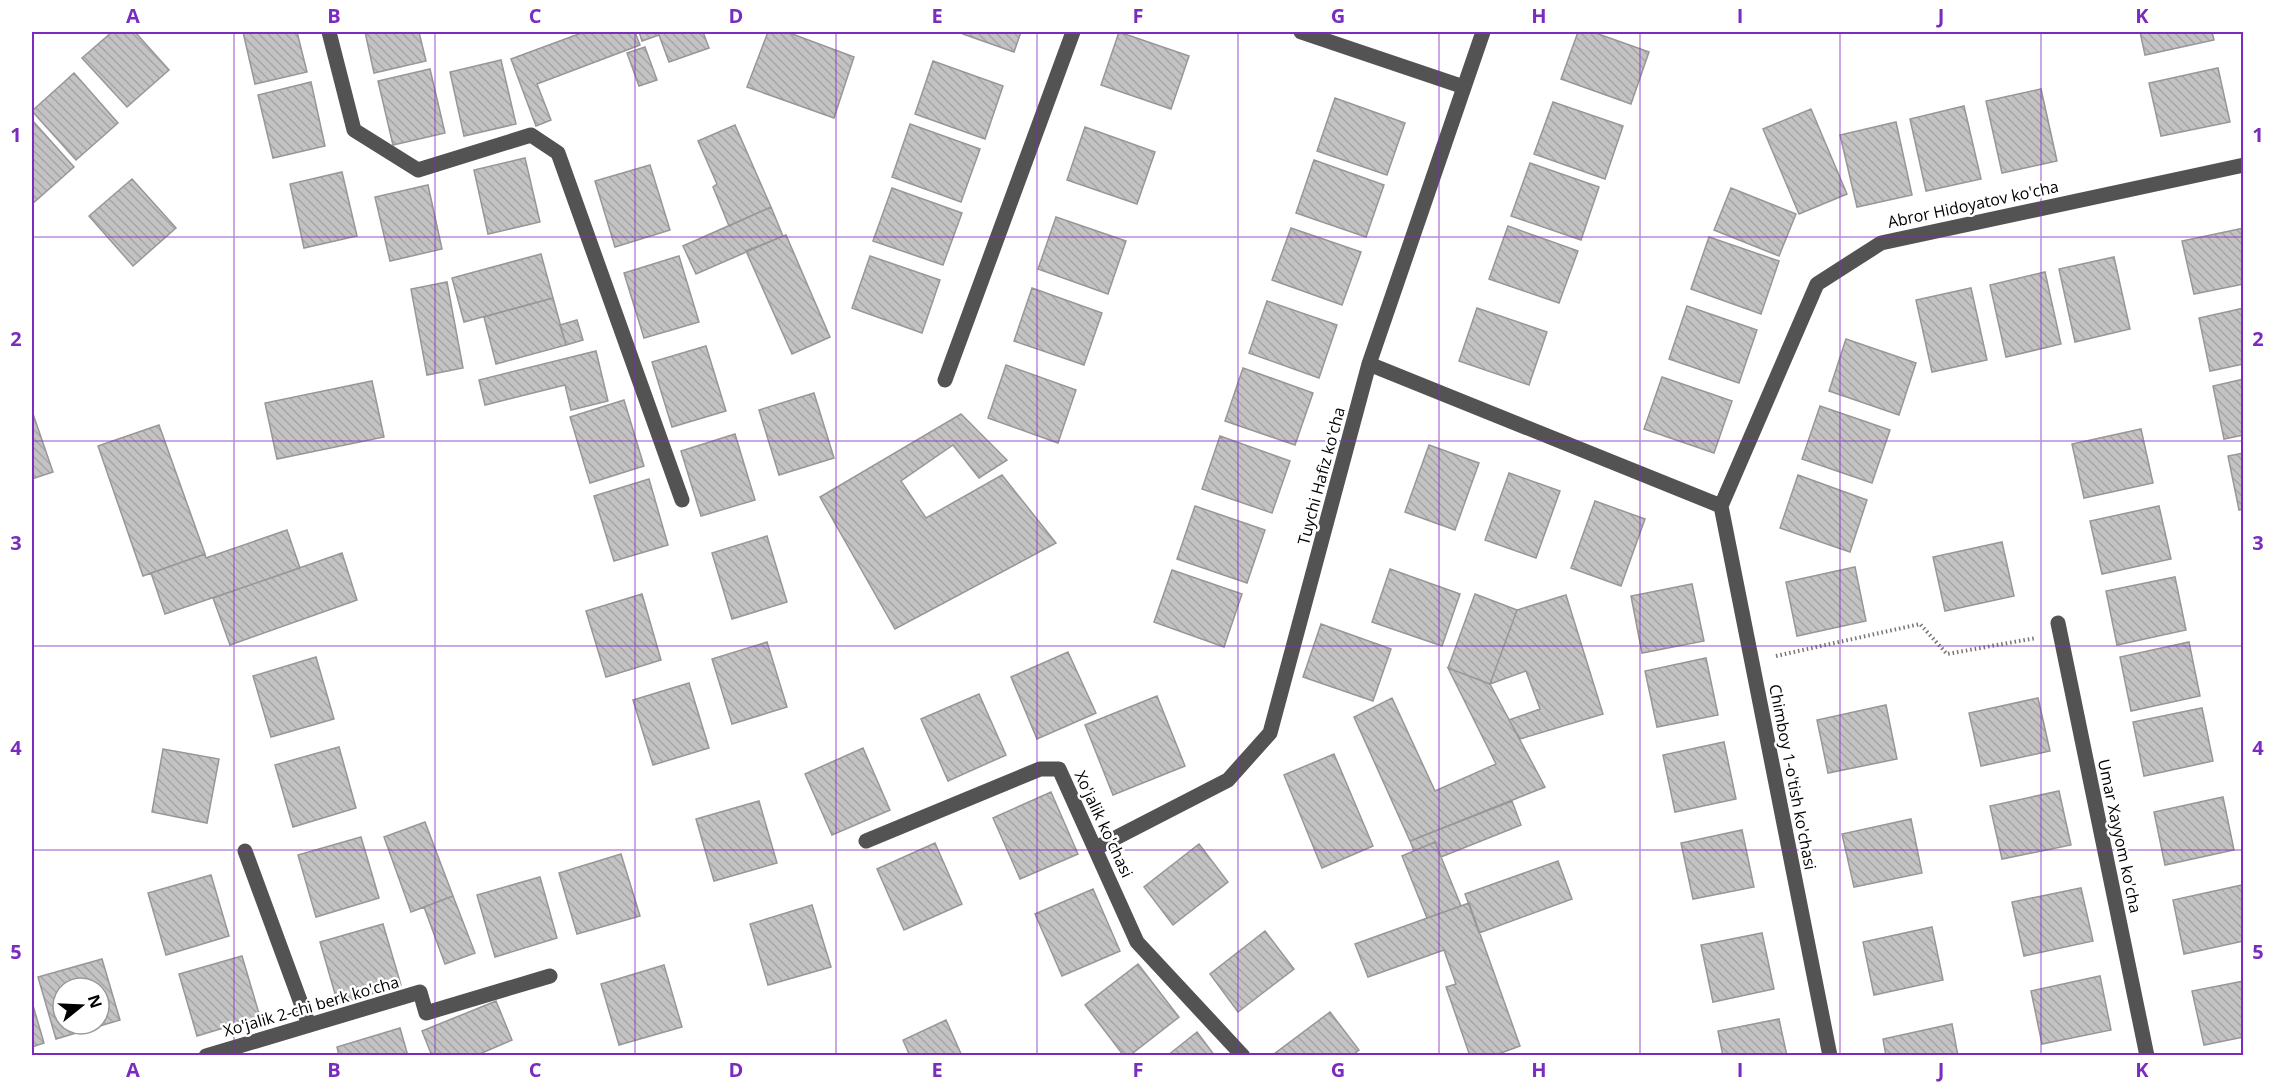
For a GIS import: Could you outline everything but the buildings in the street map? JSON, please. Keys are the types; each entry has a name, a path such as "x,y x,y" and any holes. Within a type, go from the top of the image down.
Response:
{"street":[{"path":"329,32 354,130 418,170 531,135 558,153 682,500"},
{"path":"945,380 1073,32"},
{"path":"1301,32 1464,87"},
{"name":"Tuychi Hafiz ko'cha","path":"1096,848 1228,780 1270,733 1370,364 1483,32"},
{"name":"Abror Hidoyatov ko'cha","path":"1721,506 1817,284 1881,243 2244,165"},
{"path":"1370,364 1721,506"},
{"name":"Chimboy 1-o'tish ko'chasi","path":"1721,506 1830,1056"},
{"name":"Umar Xayyom ko'cha","path":"2059,628 2146,1056"},
{"name":"Xo'jalik ko'chasi","path":"866,841 1041,769 1059,769 1137,942 1243,1056"},
{"path":"245,851 309,1025"},
{"name":"Xo'jalik 2-chi berk ko'cha","path":"206,1056 420,992 426,1013 550,976"}],"path":[{"path":"1752,662 1920,624 1947,654 2059,628"}]}
